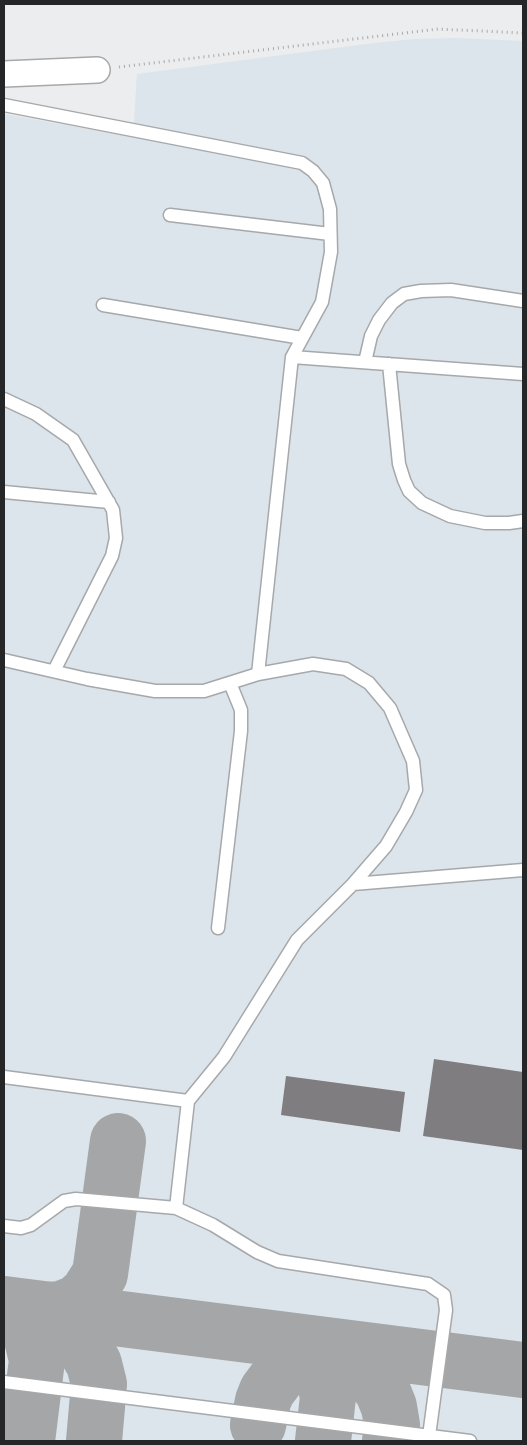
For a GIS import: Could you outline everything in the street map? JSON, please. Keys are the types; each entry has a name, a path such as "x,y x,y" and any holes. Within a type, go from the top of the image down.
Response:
{"street":[{"path":"4,74 97,70"}],"lane":[{"path":"4,105 302,162 313,170 323,183 330,209 331,252 322,302 292,356 258,674"},
{"path":"170,215 330,234"},
{"path":"365,362 371,336 379,320 392,304 404,294 421,291 451,290 523,302"},
{"path":"103,305 302,338"},
{"path":"292,356 523,374"},
{"path":"390,364 399,464 409,491 422,503 450,516 485,523 523,521"},
{"path":"4,399 36,414 73,440 113,510 116,538 112,556 54,671"},
{"path":"4,492 109,502"},
{"path":"4,660 155,691 204,691 258,674 313,664 346,669 369,683 390,708 413,761 416,790 406,812 386,846 354,884 297,940 224,1057 188,1102 176,1208"},
{"path":"218,928 241,731 241,710 230,683"},
{"path":"354,884 523,870"},
{"path":"4,1077 188,1102"},
{"path":"4,1226 21,1228 31,1225 64,1201 76,1199 176,1208 213,1225 257,1252 278,1261 428,1284 444,1295 446,1310 429,1436"},
{"path":"4,1382 470,1441"}],"path":[{"path":"97,70 438,28 523,33"}],"shaded area":[{"path":"455,38 523,41 523,1441 4,1441 4,114 133,137 137,74 374,43"}],"building":[{"path":"434,1059 523,1072 523,1150 423,1136"},
{"path":"286,1076 405,1092 400,1132 281,1115"}],"taxiway":[{"path":"45,1310 61,1309 77,1303 88,1293 100,1274 118,1141"},
{"path":"4,1304 523,1370"},
{"path":"4,1309 17,1318 27,1329 32,1339 37,1360 27,1441"},
{"path":"45,1310 72,1330 79,1338 94,1364 99,1384 94,1441"},
{"path":"284,1340 308,1354 316,1363 324,1378 328,1397 323,1441"},
{"path":"258,1425 267,1391 279,1375 298,1359 334,1347 368,1370 383,1392 389,1407 392,1425 390,1441"}]}
